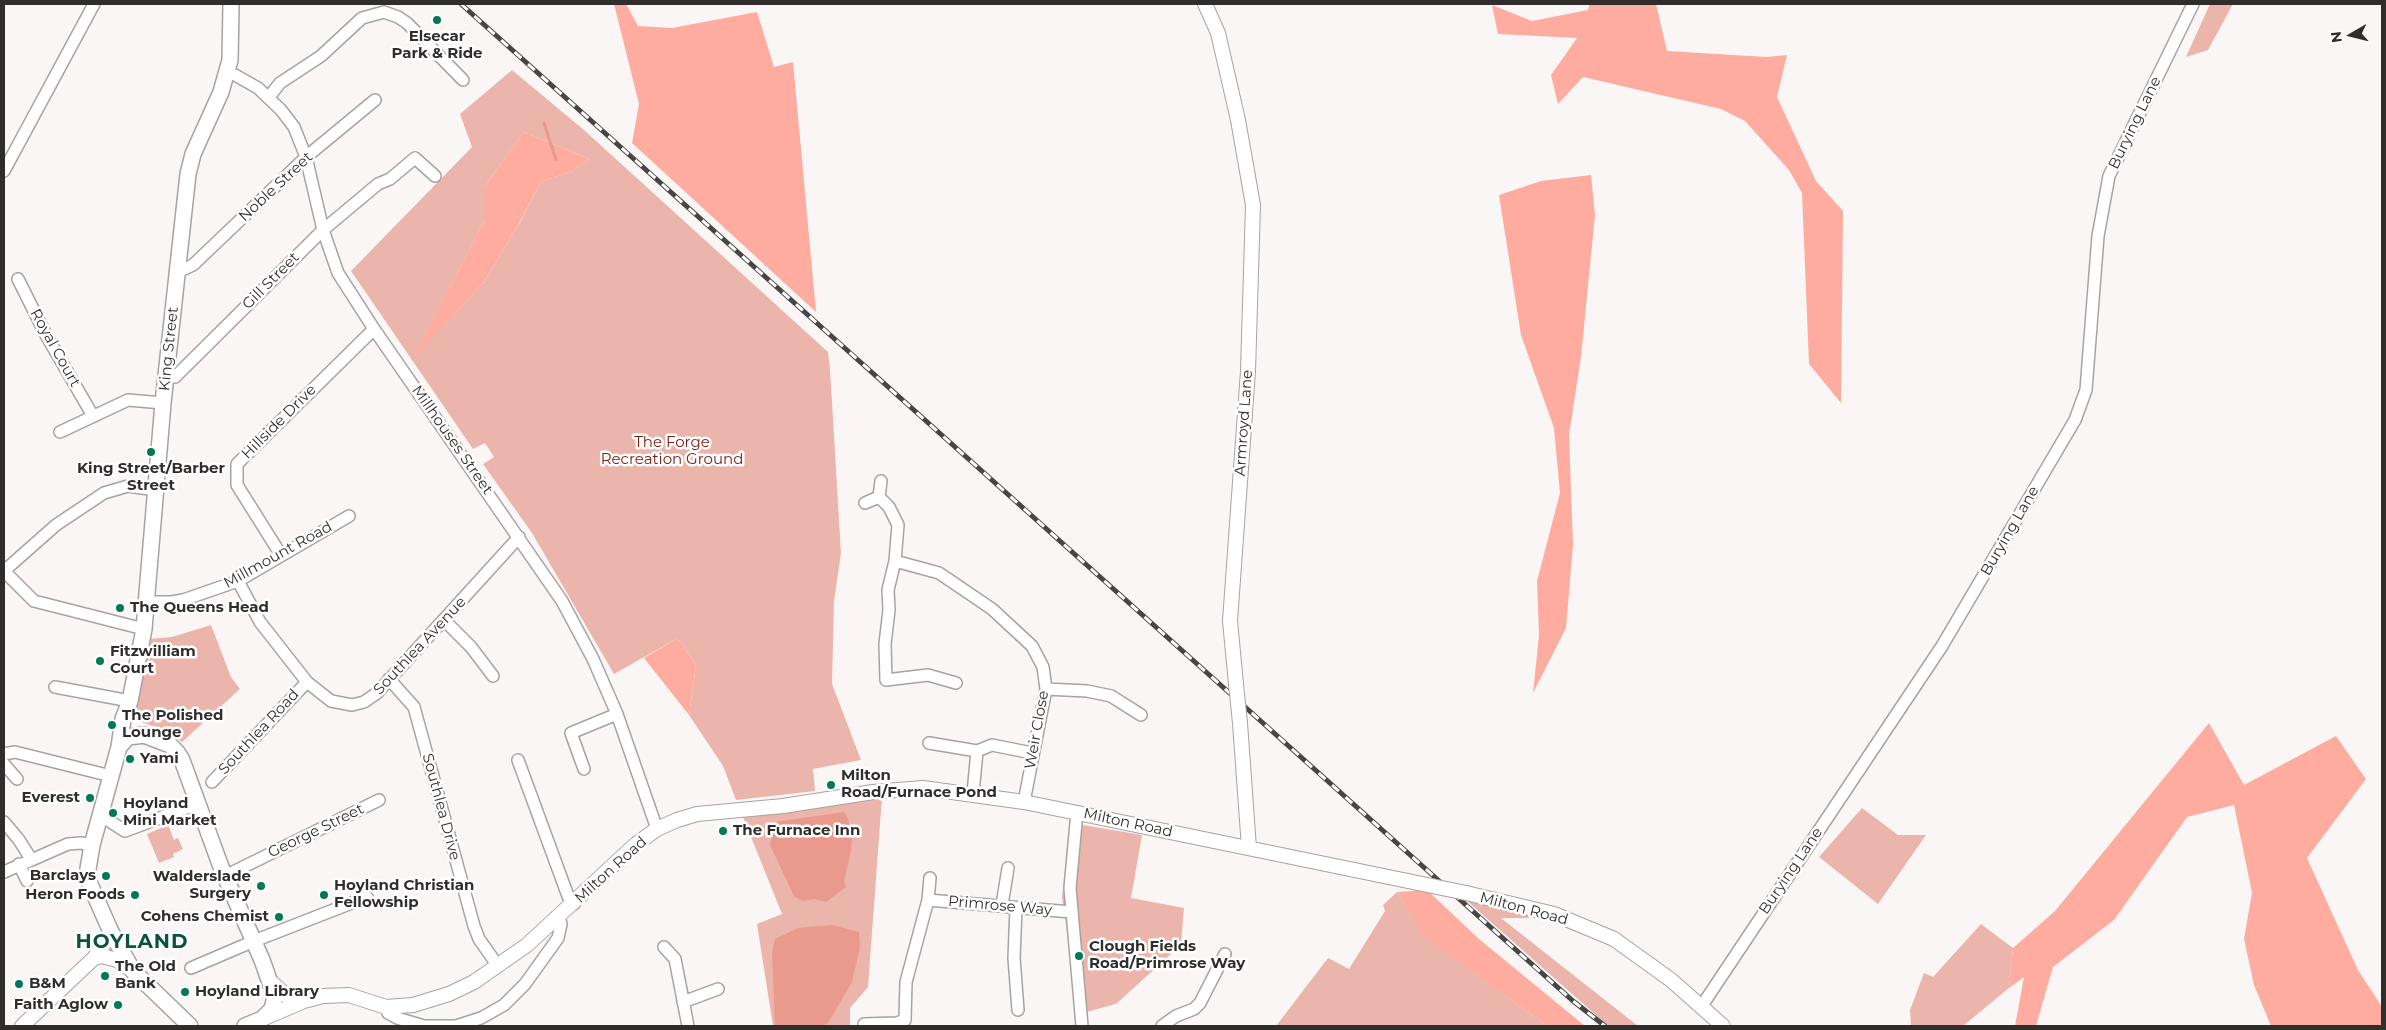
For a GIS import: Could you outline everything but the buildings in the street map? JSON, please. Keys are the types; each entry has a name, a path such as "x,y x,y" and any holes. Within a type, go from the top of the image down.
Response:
{"main road":[{"name":"King Street","path":"190,1026 133,971 111,932 89,882 88,863 119,747 123,719 130,701 144,629 148,602 163,404 176,270 188,174 193,154 226,73 231,48 231,4"},
{"name":"King Street","path":"130,701 133,721 144,735"},
{"path":"119,747 128,737 144,735 157,738 177,752 226,876 271,982 275,1003 262,1019"},
{"name":"Milton Road","path":"245,1026 262,1019"}],"street":[{"path":"4,171 94,4"},
{"name":"Armroyd Lane","path":"1205,4 1218,33 1238,120 1253,205 1248,371 1230,621 1249,848"},
{"name":"Burying Lane","path":"1701,1007 1942,646 2074,420 2086,390 2098,236 2109,176 2193,4"},
{"path":"268,97 280,83 321,56 362,18 384,12 398,17 407,23 463,80"},
{"name":"Millhouses Street","path":"226,73 244,80 268,97 294,127 306,157 323,230 338,272 374,329 562,600 593,659 617,714 657,829"},
{"name":"Noble Street","path":"176,270 182,270 192,265 306,157 376,100"},
{"name":"Gill Street","path":"166,377 175,377 323,230 378,184 390,179 415,158 435,176"},
{"name":"Royal Court","path":"18,279 46,335 93,416"},
{"name":"Hillside Drive","path":"281,555 237,485 237,464 374,329"},
{"path":"60,432 128,400 163,404"},
{"path":"879,497 881,482"},
{"path":"144,629 34,601 4,571 56,525 104,493 118,487 128,486 156,490"},
{"path":"865,503 879,497"},
{"path":"879,497 889,507 898,524 895,561 888,590 889,610 885,644 886,680 928,675 956,684"},
{"name":"Millmount Road","path":"148,602 183,600 238,581 349,516"},
{"name":"Southlea Avenue","path":"238,581 260,622 307,682 331,701 352,706 371,698 389,680 519,536"},
{"name":"Weir Close","path":"895,561 939,573 992,609 1032,646 1043,667 1046,689 1032,753 1024,802"},
{"path":"445,620 471,647 494,676"},
{"name":"Southlea Drive","path":"389,680 414,707 474,926 479,939 498,966"},
{"name":"Southlea Road","path":"212,782 307,682"},
{"path":"54,687 130,701"},
{"path":"1046,689 1087,691 1111,696 1141,715"},
{"path":"584,770 571,733 617,714"},
{"path":"929,743 977,751 992,745 1032,753"},
{"path":"973,793 977,751"},
{"path":"4,754 15,752 111,776"},
{"path":"518,760 568,896 574,904"},
{"path":"4,764 16,780"},
{"name":"Milton Road","path":"262,1019 304,1001 323,996 349,995 386,1006 413,1005 437,998 474,982 498,966 559,917 635,845 657,829 697,814 783,806 873,792 923,788 973,793 1077,812 1408,880 1554,914 1614,939 1671,980 1723,1026"},
{"name":"George Street","path":"226,876 379,800"},
{"path":"100,815 125,831 197,804"},
{"path":"1077,812 1070,888 1082,1026"},
{"path":"4,822 19,840 31,859"},
{"path":"4,872 68,844 81,842 92,845"},
{"path":"19,864 27,881"},
{"path":"1002,905 1008,868"},
{"name":"Primrose Way","path":"864,1024 897,1023 906,1020 906,982 928,900 930,878"},
{"path":"192,968 254,941 367,897"},
{"name":"Primrose Way","path":"928,900 1071,912"},
{"path":"1016,908 1014,958 1018,1010"},
{"name":"Milton Road","path":"386,1006 388,1013 414,1024 456,1026 481,1018 504,1005 525,984 558,938 561,924 559,917"},
{"path":"22,1026 94,958 108,940 111,932"},
{"path":"664,947 675,959 680,975 688,1026"},
{"path":"1162,1026 1176,1016 1194,1009 1200,1003 1225,954"},
{"path":"94,958 102,956 117,960 133,971"},
{"path":"271,982 288,998 304,1001"},
{"path":"683,1002 718,989"}],"green space":[{"path":"2210,4 2233,4 2208,50 2186,57"},
{"name":"The Forge Recreation Ground","path":"512,70 584,130 828,352 841,553 834,601 832,684 861,760 813,769 815,791 736,800 723,766 689,715 696,665 678,638 614,674 532,533 483,464 494,457 485,443 473,449 351,271 472,147 460,114","holes":["524,132 589,159 572,171 541,182 520,222 484,282 413,358 485,220 485,186"]},
{"path":"211,625 231,677 240,689 182,742 167,732 142,722 134,708 149,639 172,637"},
{"path":"882,797 868,987 850,1008 850,1026 773,1026 757,924 782,914 743,817"},
{"path":"1862,808 1898,835 1926,835 1878,904 1819,857"},
{"path":"1071,823 1142,835 1131,898 1184,908 1181,945 1116,1004 1079,1014 1062,897"},
{"path":"168,825 174,840 178,838 183,849 173,854 174,857 159,863 147,834"},
{"path":"1397,892 1425,936 1547,1026 1276,1026 1328,958 1349,969 1385,911 1383,905"},
{"path":"1466,900 1541,918 1501,918 1638,1026 1609,1026 1606,1024"},
{"path":"1981,924 2013,948 2009,988 1963,1026 1911,1026 1910,1010 1924,973 1933,977"}],"shaded area":[{"path":"614,4 626,4 638,26 672,28 757,12 774,67 793,62 816,312 632,143 639,104"},
{"path":"1590,4 1656,4 1667,51 1767,57 1787,55 1777,97 1816,181 1843,211 1841,403 1809,364 1802,193 1789,170 1745,121 1721,109 1583,77 1558,104 1551,75 1577,38 1498,34 1492,5 1532,21 1588,10"},
{"path":"524,132 589,159 572,171 541,182 484,282 411,361 485,220 485,186"},
{"path":"1591,175 1595,215 1581,357 1569,435 1573,545 1566,628 1533,693 1539,635 1537,581 1560,493 1554,428 1521,335 1499,195 1541,181"},
{"path":"678,638 696,665 689,715 644,658"},
{"path":"2209,723 2244,785 2336,736 2366,779 2307,858 2358,970 2382,1007 2382,1026 2271,1026 2254,985 2244,939 2252,893 2234,805 2187,817 2114,920 2053,967 2036,1026 2015,1026 2024,977 2009,988 2013,948 2055,911"},
{"path":"844,812 848,819 852,836 851,851 844,882 846,887 826,902 815,899 802,901 794,896 770,845 775,822"},
{"path":"1427,890 1479,939 1585,1026 1547,1026 1424,936 1397,892"},
{"path":"832,925 859,932 860,947 852,982 828,1023 822,1026 775,1026 772,953 775,939 798,928"}],"waterway":[{"path":"544,123 556,160"}],"railway":[{"path":"461,4 1573,1001 1605,1026"}],"place":[{"name":"Elsecar Park & Ride","path":"437,20"},
{"name":"King Street/Barber Street","path":"151,452"},
{"name":"The Queens Head","path":"120,608"},
{"name":"Fitzwilliam Court","path":"100,661"},
{"name":"The Polished Lounge","path":"112,725"},
{"name":"Yami","path":"130,759"},
{"name":"Milton Road/Furnace Pond","path":"831,785"},
{"name":"Everest","path":"90,798"},
{"name":"Hoyland Mini Market","path":"113,813"},
{"name":"The Furnace Inn","path":"723,831"},
{"name":"Barclays","path":"106,876"},
{"name":"Walderslade Surgery","path":"261,886"},
{"name":"Heron Foods","path":"135,895"},
{"name":"Hoyland Christian Fellowship","path":"324,895"},
{"name":"Cohens Chemist","path":"279,917"},
{"name":"Clough Fields Road/Primrose Way","path":"1079,956"},
{"name":"The Old Bank","path":"105,976"},
{"name":"B&M","path":"19,984"},
{"name":"Hoyland Library","path":"185,992"},
{"name":"Faith Aglow","path":"118,1005"}],"district":[{"name":"HOYLAND","path":"132,942"}]}
